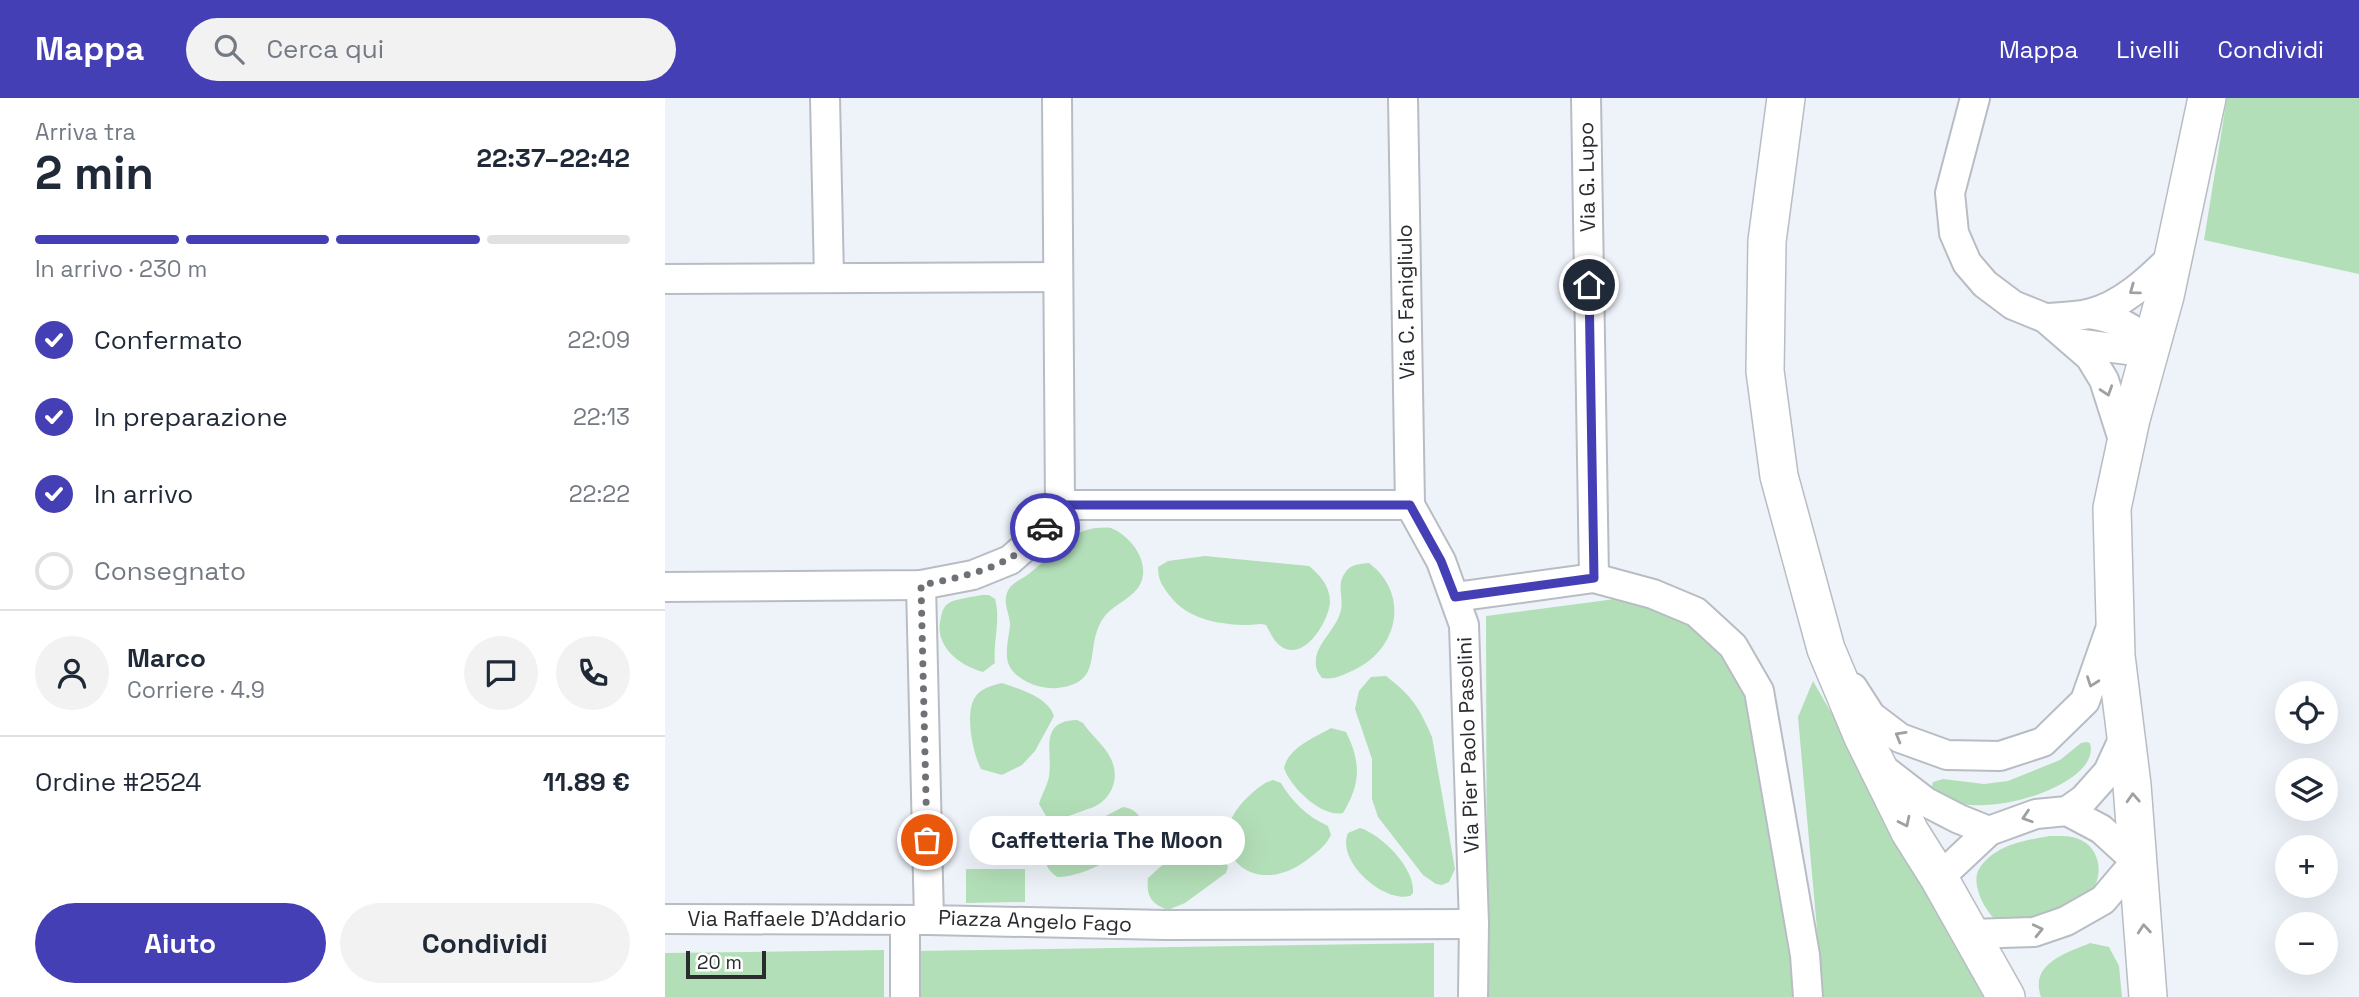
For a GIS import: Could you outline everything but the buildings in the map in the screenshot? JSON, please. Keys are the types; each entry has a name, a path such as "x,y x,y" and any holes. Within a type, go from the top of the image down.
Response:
{"street":[{"path":"825,98 829,278"},
{"path":"665,587 921,585 973,575 1010,560 1042,532 1061,505 1057,98"},
{"name":"Via C. Fanigliulo","path":"1403,98 1410,505"},
{"name":"Via G. Lupo","path":"1586,98 1594,578"},
{"path":"1786,98 1766,241 1765,371 1779,476 1826,649 1863,737 1910,832 1940,878 2006,997"},
{"path":"1975,98 1950,192 1954,233 1967,263 1985,284 2013,305 2045,318 2090,357 2104,380 2125,446"},
{"path":"2148,997 2132,785 2116,656 2112,509 2125,446 2173,256 2207,98"},
{"path":"2045,318 2088,314 2103,309 2128,295 2173,256"},
{"path":"665,279 1058,277"},
{"path":"2088,314 2122,322 2139,332 2151,347"},
{"path":"2075,343 2128,350 2151,347"},
{"path":"1061,505 1410,505"},
{"name":"Via Pier Paolo Pasolini","path":"1410,505 1441,561 1464,625 1474,925 1473,997"},
{"path":"1455,597 1594,578 1653,594 1696,612 1733,646 1759,691 1805,955 1808,997"},
{"name":"Piazza Angelo Fago","path":"921,585 917,920 1165,925 1474,925"},
{"path":"1826,649 1871,716 1900,738 1947,755 2000,756 2043,742 2085,701 2115,618"},
{"path":"1940,878 1989,831 2036,814 2067,811 2084,799 2108,772 2125,735"},
{"path":"1876,763 1926,802 1989,831"},
{"path":"2067,811 2101,829 2136,862"},
{"path":"1970,933 2034,932 2066,922 2103,900 2136,862"},
{"name":"Via Raffaele D'Addario","path":"665,919 917,920"},
{"path":"905,997 917,920"}],"green space":[{"path":"2227,98 2359,98 2359,274 2204,240"},
{"path":"1095,528 1111,528 1127,538 1142,562 1142,579 1134,593 1102,620 1088,672 1082,679 1072,685 1057,688 1034,685 1013,671 1007,657 1010,625 1006,602 1008,590 1070,537"},
{"path":"1205,556 1309,566 1324,581 1330,596 1329,610 1321,627 1302,648 1294,650 1279,645 1266,625 1216,622 1186,611 1165,589 1158,567 1168,561"},
{"path":"1369,563 1382,576 1390,590 1394,620 1389,635 1381,649 1369,661 1342,675 1322,678 1317,669 1316,658 1339,617 1342,578 1352,566"},
{"path":"1653,594 1696,612 1759,691 1808,997 1487,997 1486,616"},
{"path":"982,595 995,599 997,607 995,663 983,672 965,664 950,652 944,645 939,627 947,604"},
{"path":"1386,676 1414,703 1432,737 1455,869 1449,882 1442,885 1423,875 1378,817 1372,799 1372,759 1355,709 1359,691 1371,677"},
{"path":"1813,681 1994,997 1823,997 1798,717"},
{"path":"1002,683 1039,699 1051,709 1054,716 1035,751 1022,765 1002,775 981,769 975,754 970,715 971,706 979,692"},
{"path":"1077,720 1083,723 1110,757 1115,774 1112,789 1096,806 1062,817 1046,816 1039,804 1049,777 1052,732 1065,722"},
{"path":"1331,728 1346,732 1356,763 1356,783 1343,813 1326,811 1308,800 1287,776 1284,768 1291,754"},
{"path":"2086,742 2090,743 2088,760 2074,775 2052,789 2025,799 1968,805 1946,799 1932,786 1933,782 1943,779 1984,784 2008,781 2060,760"},
{"path":"1273,780 1281,783 1295,803 1328,826 1331,835 1323,847 1304,862 1283,873 1264,875 1248,871 1236,861 1229,847 1228,831 1235,813 1250,795 1263,784"},
{"path":"1123,807 1138,814 1144,829 1129,846 1118,855 1079,873 1057,877 1050,870 1045,855 1067,830 1098,820"},
{"path":"1360,828 1387,845 1403,863 1412,883 1413,893 1410,896 1387,893 1375,887 1355,867 1346,844 1348,833"},
{"path":"2050,836 2074,837 2089,845 2099,868 2091,892 2076,903 2041,917 2006,922 1996,920 1979,895 1976,881 1979,869 2001,849"},
{"path":"1186,851 1225,860 1228,867 1226,873 1185,903 1168,910 1157,905 1151,898 1148,878 1168,860"},
{"path":"966,869 1025,869 1025,902 966,903"},
{"path":"1434,943 1434,997 914,997 914,951"},
{"path":"2090,943 2109,947 2119,966 2122,997 2041,997 2040,976 2045,968 2061,956"},
{"path":"884,950 884,997 665,997 665,953"}],"way so far":[{"path":"927,840 921,585 973,575 1010,560 1045,528"}],"place":[{"name":"Caffetteria The Moon","path":"927,840"}],"route":[{"path":"1045,528 1061,505 1410,505 1441,561 1455,597 1594,578 1589,285"}]}
